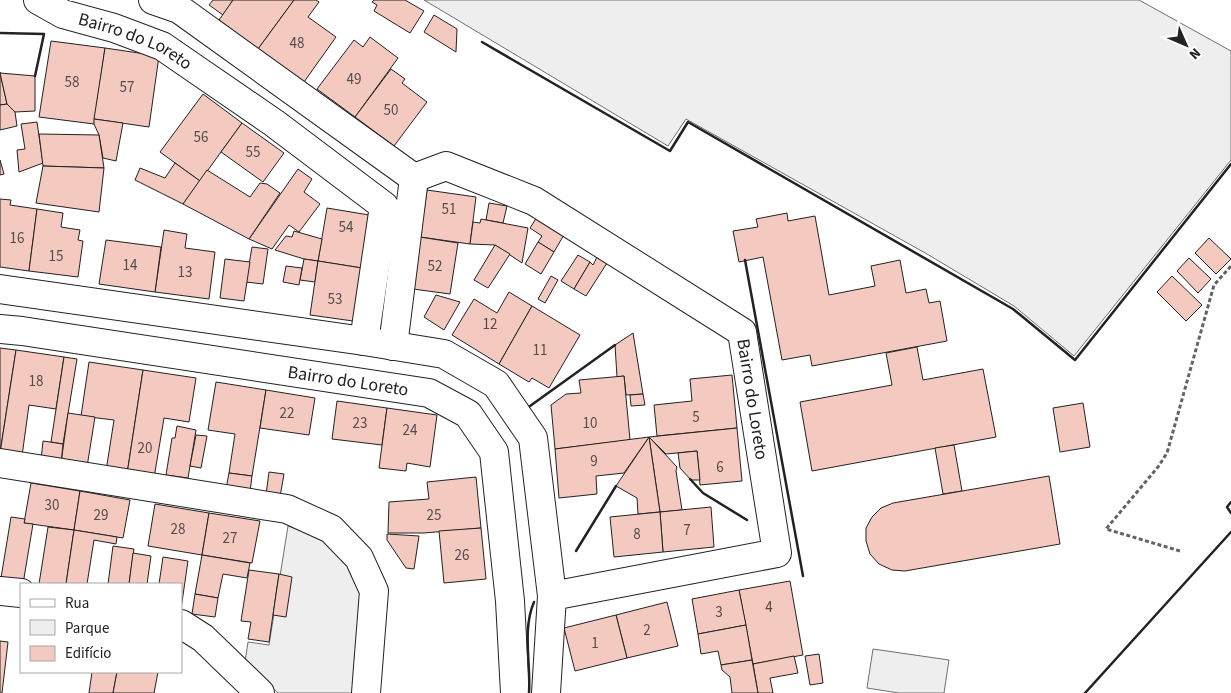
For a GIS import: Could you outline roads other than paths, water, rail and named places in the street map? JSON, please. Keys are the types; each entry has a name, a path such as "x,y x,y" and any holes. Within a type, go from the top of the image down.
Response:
{"street":[{"name":"Bairro do Loreto","path":"38,0 62,14 114,28 162,46 274,123 384,206 364,341"},
{"path":"153,0 179,9 414,178 393,346"},
{"name":"Bairro do Loreto","path":"414,178 446,166 534,201 742,332 777,553 552,596"},
{"path":"0,289 444,354 496,384 533,438 552,596 546,693"},
{"name":"Bairro do Loreto","path":"0,329 429,393 468,414 494,452 510,601 515,693"},
{"path":"0,463 287,508 331,529 359,558 374,591 366,693"},
{"path":"0,592 20,593"},
{"path":"182,625 203,638 260,693"}]}
